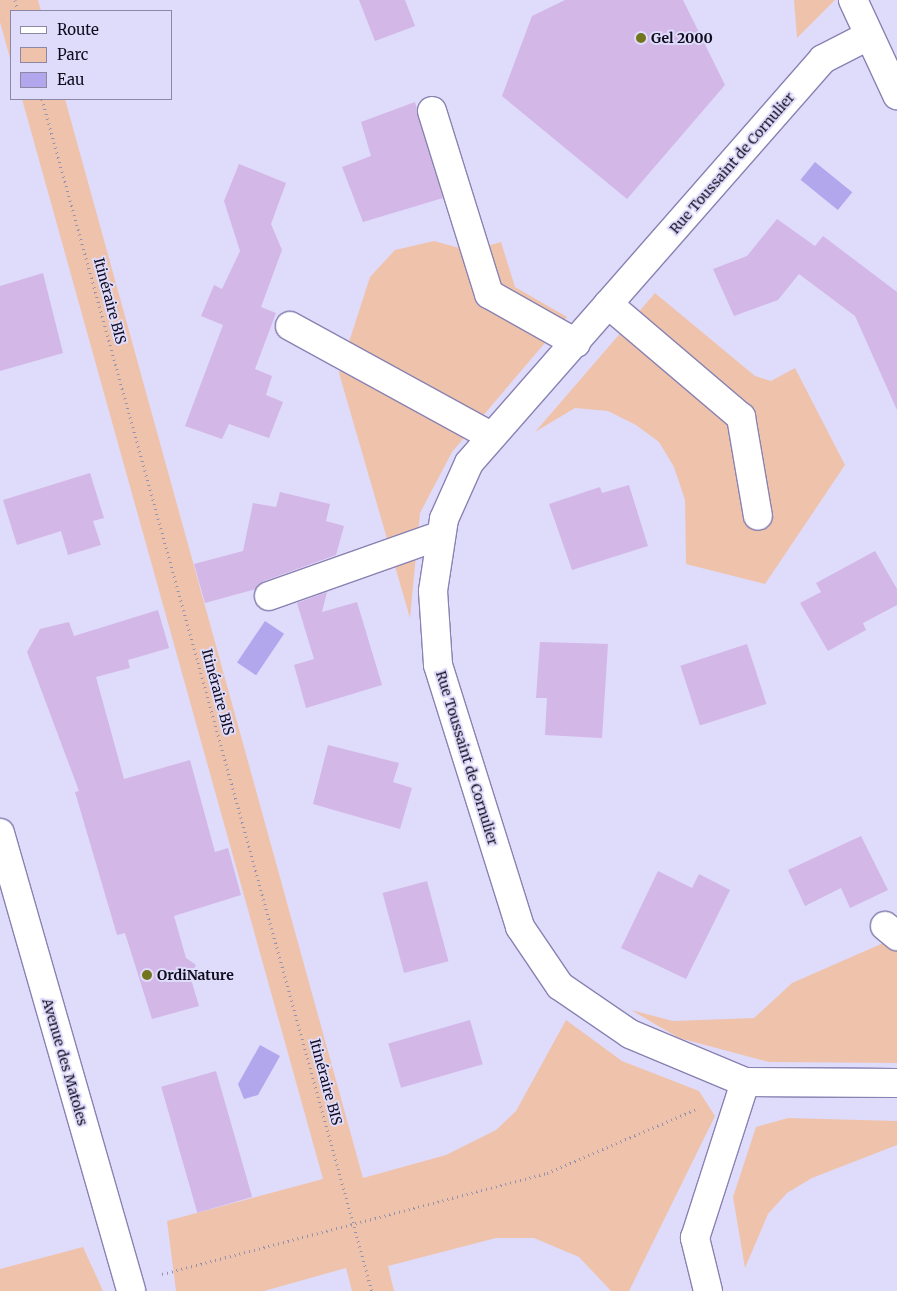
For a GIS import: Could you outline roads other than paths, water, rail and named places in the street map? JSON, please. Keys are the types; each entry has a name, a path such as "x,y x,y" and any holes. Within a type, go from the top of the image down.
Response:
{"street":[{"path":"853,0 868,36 897,95"},
{"name":"Rue Toussaint de Cornulier","path":"868,36 823,59 576,343 491,436 470,463 444,519 432,591 438,665 520,926 560,986 630,1034 741,1095 897,1084"},
{"path":"432,111 489,294 576,343"},
{"path":"608,304 741,417 758,516"},
{"path":"290,326 491,436"},
{"path":"269,596 441,535"},
{"name":"Avenue des Matoles","path":"0,833 130,1287"},
{"path":"708,1291 695,1238 741,1095"}],"water":[{"path":"815,162 852,192 838,210 801,180"},
{"path":"265,621 284,634 256,675 237,662"},
{"path":"260,1045 280,1056 258,1095 244,1099 238,1084"}],"place":[{"name":"Gel 2000","path":"641,38"},
{"name":"OrdiNature","path":"147,975"}]}
